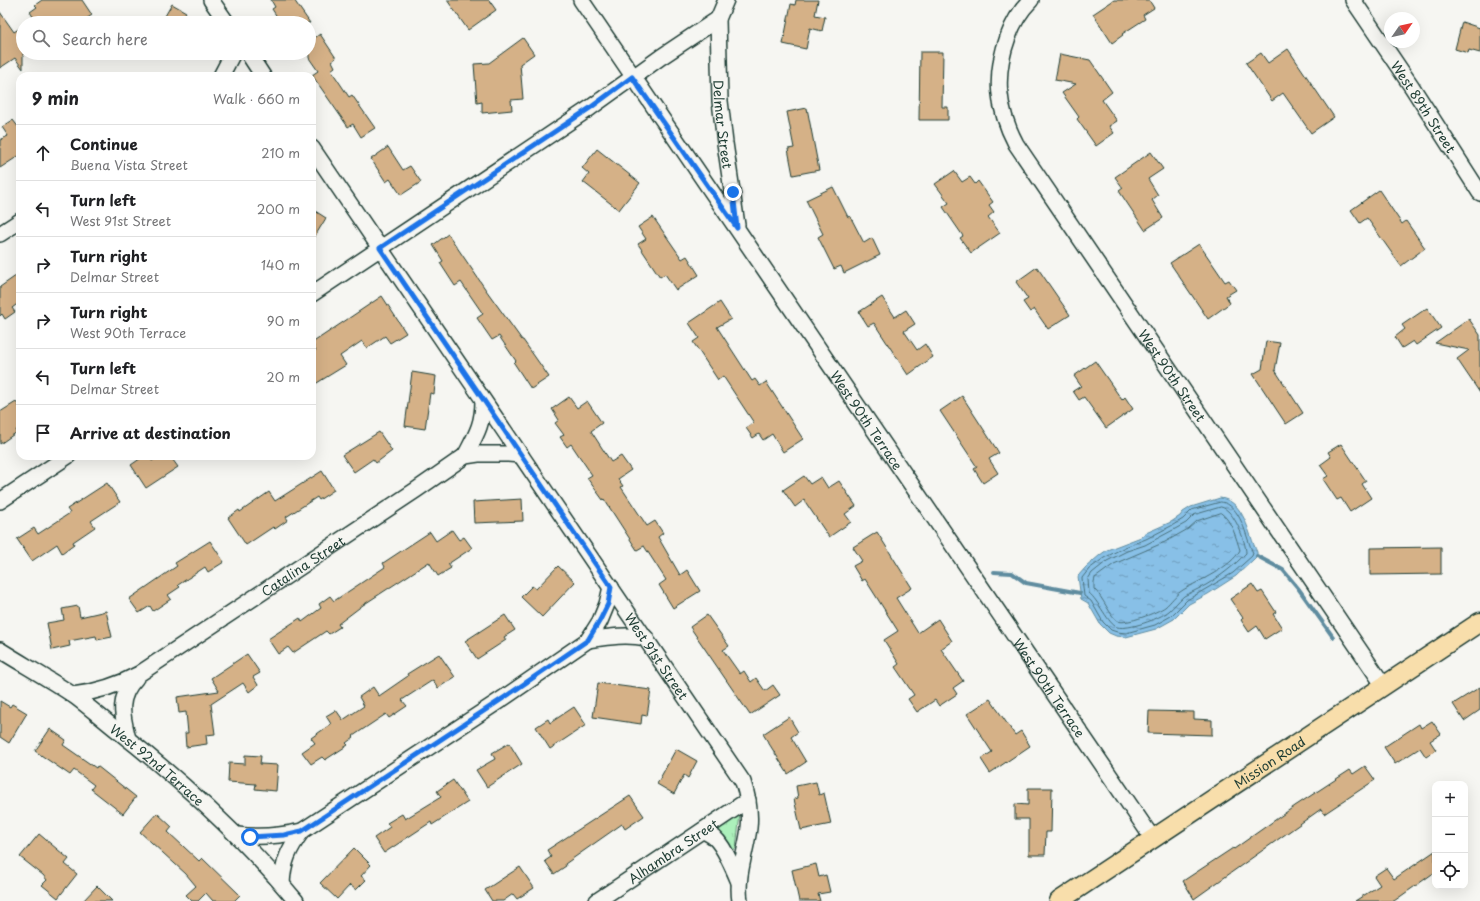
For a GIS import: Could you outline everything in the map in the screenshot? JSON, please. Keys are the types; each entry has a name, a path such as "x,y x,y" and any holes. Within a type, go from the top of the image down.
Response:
{"main road":[{"name":"Mission Road","path":"1058,901 1480,622"}],"street":[{"path":"212,0 222,16"},
{"name":"West 90th Terrace","path":"581,0 632,77 737,228 1153,839"},
{"name":"Delmar Street","path":"726,0 718,19 720,101 724,143 737,228"},
{"name":"West 90th Street","path":"1031,0 1025,6 1012,27 1003,50 1000,63 999,82 1001,106 1008,128 1016,144 1384,686"},
{"name":"West 89th Street","path":"1353,0 1479,189"},
{"path":"316,291 590,108 632,77 718,19"},
{"path":"223,72 229,60"},
{"path":"253,60 260,72"},
{"name":"West 91st Street","path":"316,154 743,782 748,800 749,827 739,882 740,901"},
{"path":"0,234 16,224"},
{"name":"Catalina Street","path":"465,456 481,425 483,400"},
{"name":"Catalina Street","path":"73,695 108,689 139,674 465,456 478,454 521,455"},
{"path":"0,501 62,460"},
{"path":"282,884 285,858 293,843 302,831 505,697 588,640 608,604 611,587"},
{"path":"588,640 613,636 634,635 646,638"},
{"name":"West 92nd Terrace","path":"0,650 73,695 176,779 237,835 296,901"},
{"name":"Catalina Street","path":"128,739 123,715 123,698 125,690 139,674"},
{"name":"Alhambra Street","path":"597,901 748,800"},
{"path":"237,835 261,837 284,835 302,831"},
{"name":"West 91st Street","path":"702,831 711,835 717,841 732,865 739,882"}],"green space":[{"path":"740,814 736,847 732,850 717,829"}],"water":[{"path":"1220,498 1228,500 1235,505 1240,512 1248,528 1257,552 1257,556 1236,576 1189,604 1174,619 1156,629 1126,637 1116,636 1109,633 1100,624 1088,603 1081,599 1078,576 1086,567 1107,550 1141,537 1146,533 1171,522 1191,507"}],"building":[{"path":"42,0 82,0 92,15 33,16 30,12 37,7 35,5"},
{"path":"271,0 294,0 305,16 276,16 272,9 275,7"},
{"path":"447,0 489,0 496,10 468,30"},
{"path":"796,0 818,0 815,15 825,17 822,31 810,28 806,49 783,44 791,4 795,5"},
{"path":"1114,0 1149,0 1154,8 1143,15 1145,19 1122,34 1123,35 1112,43 1093,14"},
{"path":"172,4 186,12 183,16 165,16"},
{"path":"0,12 14,32 16,31 16,59 15,58 0,68"},
{"path":"1462,22 1480,28 1480,53 1469,50 1468,53 1455,49"},
{"path":"320,34 336,58 332,61 335,67 331,70 349,97 352,95 375,128 361,137 353,124 348,127 316,81 316,72 318,71 310,60 316,60 316,37"},
{"path":"523,38 534,54 520,64 523,99 511,100 512,110 482,113 482,102 477,103 474,64 489,63"},
{"path":"1288,49 1334,117 1311,133 1283,93 1272,101 1246,63 1261,53 1268,63"},
{"path":"920,52 943,52 942,107 948,107 948,120 919,120"},
{"path":"1060,54 1090,60 1112,92 1102,100 1117,121 1109,126 1114,133 1096,146 1077,119 1079,117 1062,93 1076,84 1055,80"},
{"path":"16,60 23,60 23,69"},
{"path":"807,108 819,170 793,175 788,149 794,148 787,112"},
{"path":"13,120 16,124 16,158 0,168 0,140 8,136 2,127"},
{"path":"388,147 403,170 410,166 421,182 401,195 390,179 386,182 371,159"},
{"path":"597,149 640,183 619,210 583,182 589,174 582,168"},
{"path":"1151,152 1163,169 1148,179 1158,195 1152,200 1163,218 1145,230 1119,191 1123,188 1115,177"},
{"path":"954,171 962,182 970,177 975,184 978,181 993,202 989,205 994,212 988,217 1000,233 971,253 960,238 963,236 943,207 949,203 935,184"},
{"path":"833,187 848,217 850,216 864,243 872,238 880,255 844,273 841,266 834,269 818,237 823,234 806,200"},
{"path":"1379,190 1402,224 1406,221 1425,248 1401,266 1367,218 1360,223 1351,210"},
{"path":"316,212 326,218 316,234"},
{"path":"653,217 682,259 687,256 699,275 676,290 665,274 660,277 638,244 646,239 638,227"},
{"path":"448,234 486,290 549,377 531,389 514,363 516,361 499,336 492,340 477,318 483,314 461,282 455,286 440,263 443,261 433,245"},
{"path":"1199,244 1225,282 1229,280 1236,290 1226,296 1230,303 1208,319 1170,263"},
{"path":"1037,267 1070,315 1048,329 1034,309 1030,312 1023,302 1028,299 1016,282"},
{"path":"16,276 16,305 12,308 15,312 5,319 2,314 0,316 0,287"},
{"path":"382,296 406,333 390,343 385,336 367,348 362,341 340,356 346,365 316,384 316,340"},
{"path":"882,297 895,317 906,310 915,324 904,331 917,350 925,344 933,357 908,375 874,323 868,326 859,312"},
{"path":"720,302 731,319 717,327 752,381 755,379 760,386 766,382 803,439 783,452 772,434 763,440 759,434 753,438 746,428 754,423 723,376 718,380 693,342 699,338 689,323"},
{"path":"1427,308 1441,328 1416,345 1413,341 1402,348 1395,337 1405,329 1402,325"},
{"path":"1469,319 1480,335 1480,393 1457,359 1469,350 1435,343"},
{"path":"1266,341 1280,343 1275,370 1303,413 1286,424 1253,374 1262,369"},
{"path":"1095,361 1122,400 1125,397 1133,409 1106,428 1084,397 1079,400 1073,391 1081,386 1074,376"},
{"path":"412,372 436,376 434,394 430,393 425,429 405,426"},
{"path":"962,396 999,453 989,459 998,473 983,483 974,469 977,467 940,411"},
{"path":"569,397 577,408 587,401 602,423 591,431 611,462 621,456 631,470 618,479 623,486 621,487 647,526 655,521 663,533 658,537 680,575 687,570 700,591 673,608 659,585 666,580 644,546 637,550 604,499 603,500 587,478 592,475 571,444 567,447 560,437 564,435 555,423 559,420 552,409"},
{"path":"16,402 16,433 0,444 0,412"},
{"path":"379,432 392,451 376,463 373,459 354,472 342,455"},
{"path":"1341,444 1366,481 1362,484 1371,498 1350,512 1341,498 1337,500 1323,479 1328,476 1320,465 1331,457 1328,452"},
{"path":"138,460 173,460 178,467 146,488 131,465"},
{"path":"322,471 334,490 319,500 317,497 286,517 288,520 275,529 273,527 246,545 228,518 239,510 240,512 269,492 275,501"},
{"path":"804,476 810,484 821,477 828,488 839,481 856,506 845,514 851,522 829,537 804,500 795,507 783,490"},
{"path":"107,483 120,502 91,521 95,527 73,542 74,544 62,553 57,544 32,561 17,539 34,528 38,534 70,513 67,509"},
{"path":"522,499 523,521 474,523 473,502"},
{"path":"452,530 459,540 464,537 472,548 448,564 451,568 438,576 429,562 363,605 338,624 340,627 329,634 326,631 293,653 288,647 278,654 268,639 300,618 302,622 321,608 319,604 330,596 334,601 385,567 383,563 430,532 436,541"},
{"path":"877,532 912,588 896,598 918,633 938,619 952,641 941,649 963,681 953,688 957,694 939,706 935,700 917,712 908,699 914,695 895,667 899,664 884,640 898,631 865,579 862,581 853,566 862,561 853,547"},
{"path":"210,541 224,562 208,572 205,567 178,585 180,587 168,595 171,599 153,611 150,606 139,613 129,599 177,566 175,563"},
{"path":"1441,547 1441,574 1370,575 1370,548"},
{"path":"558,566 575,582 542,617 521,597 532,586 536,589"},
{"path":"1252,584 1258,593 1262,591 1276,612 1273,614 1282,628 1265,639 1257,626 1249,632 1241,620 1243,618 1230,599"},
{"path":"78,606 80,617 106,611 112,637 97,640 96,636 69,641 70,646 52,650 47,623 64,620 62,609"},
{"path":"505,615 515,630 504,637 506,640 477,659 465,641"},
{"path":"707,615 729,646 723,650 740,674 744,671 751,682 756,678 765,691 773,685 780,695 750,715 690,627"},
{"path":"247,654 260,673 253,677 258,685 249,692 243,683 211,704 215,734 206,735 207,744 186,747 185,733 188,733 186,712 179,713 177,697 219,691 211,678"},
{"path":"439,654 455,677 438,688 433,680 402,700 407,706 389,718 386,714 353,736 354,737 346,743 348,745 325,760 322,757 311,764 302,752 315,743 311,738 331,724 326,716 336,710 343,720 364,706 359,697 373,687 379,696 408,676 407,674"},
{"path":"598,683 651,690 647,716 642,715 641,724 593,717"},
{"path":"1480,687 1480,710 1464,721 1453,704"},
{"path":"990,699 1015,735 1021,731 1030,746 990,773 981,759 992,752 967,714"},
{"path":"0,701 10,707 12,704 27,713 9,743 0,737"},
{"path":"574,707 586,725 550,749 536,727 548,719 550,723"},
{"path":"1149,711 1194,712 1194,719 1212,720 1212,735 1148,733"},
{"path":"789,717 798,732 791,737 806,762 788,774 763,734"},
{"path":"1432,721 1441,734 1430,741 1436,750 1426,757 1420,748 1395,764 1384,747 1419,724 1421,728"},
{"path":"50,729 66,740 63,745 96,768 97,766 136,797 123,814 91,789 94,785 74,770 70,775 35,751"},
{"path":"509,743 522,764 487,787 476,770 495,759 492,753"},
{"path":"676,749 697,761 688,778 684,775 674,794 657,784"},
{"path":"245,755 261,756 260,764 278,765 276,791 255,789 256,784 228,782 229,763 245,764"},
{"path":"1365,766 1375,780 1324,814 1321,809 1194,899 1183,881 1233,848 1234,849 1295,806 1350,770 1353,774"},
{"path":"453,780 468,802 432,825 431,822 384,853 374,838 390,827 387,823 402,814 405,819 441,797 437,791"},
{"path":"816,782 819,795 824,793 831,824 801,830 794,799 798,798 796,786"},
{"path":"1028,788 1052,788 1051,832 1046,832 1045,855 1029,855 1029,819 1015,819 1015,804 1028,805"},
{"path":"630,796 644,816 625,829 622,824 565,864 566,866 554,874 545,861 551,857 547,850"},
{"path":"157,813 172,827 168,832 199,861 202,858 240,895 234,901 213,901 206,893 198,901 192,901 186,895 196,886 186,874 140,832"},
{"path":"39,834 69,859 65,864 77,874 58,898 42,885 47,880 43,875 20,857"},
{"path":"354,848 371,865 361,876 366,880 356,890 350,885 337,899 320,883"},
{"path":"1432,853 1432,874 1394,901 1355,901 1380,885 1374,876 1386,868 1394,879"},
{"path":"816,864 819,877 826,875 830,892 818,894 820,901 799,901 792,870"},
{"path":"520,867 534,888 517,899 513,894 503,901 492,901 485,890"},
{"path":"97,886 112,901 83,901"}],"waterway":[{"path":"1257,556 1283,570 1298,588 1333,637"},
{"path":"994,572 1012,573 1026,583 1080,593"}],"route":[{"path":"250,837 284,835 302,831 505,697 588,640 600,620 608,604 610,596 611,587 380,248 590,108 632,77 737,228 733,192"}]}
